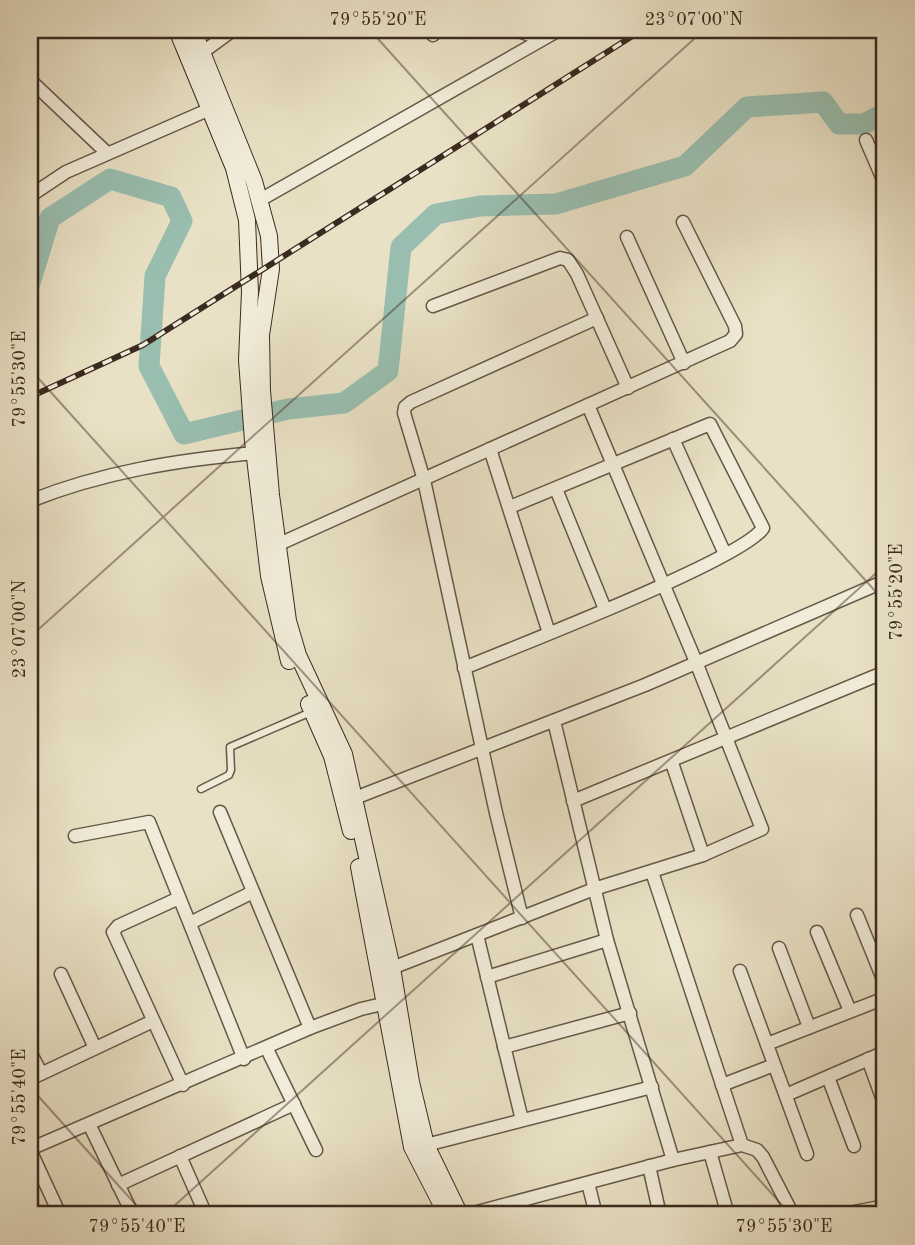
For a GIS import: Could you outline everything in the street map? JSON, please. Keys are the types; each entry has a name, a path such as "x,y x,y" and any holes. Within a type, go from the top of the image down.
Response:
{"street":[{"path":"177,30 238,179 247,220 258,445 269,576 282,640 332,756 426,1145 460,1215"},
{"path":"193,30 260,200 269,236 271,260 255,390"},
{"path":"203,52 233,30"},
{"path":"515,30 542,40"},
{"path":"260,200 559,30"},
{"path":"30,80 107,153"},
{"path":"33,188 209,109"},
{"path":"866,140 885,184"},
{"path":"277,545 730,341 736,334 683,222"},
{"path":"627,237 684,363"},
{"path":"433,306 560,258 568,260 577,274 628,387"},
{"path":"522,918 424,480 405,407 597,318"},
{"path":"392,968 594,889 703,855 762,829 696,662 588,405"},
{"path":"464,668 663,584 759,535 763,528 762,520 710,424 510,507"},
{"path":"673,439 725,554"},
{"path":"30,501 92,480 258,445"},
{"path":"258,445 288,621 298,655 335,730 355,798 392,968 391,1002 412,1147 447,1215"},
{"path":"491,449 549,633"},
{"path":"556,489 605,609"},
{"path":"355,798 554,721 885,581"},
{"path":"573,802 885,672"},
{"path":"554,721 607,940 673,1160"},
{"path":"671,763 703,855"},
{"path":"220,812 310,1028"},
{"path":"75,836 149,822 244,1059"},
{"path":"652,872 741,1145"},
{"path":"190,923 253,892"},
{"path":"179,898 118,926 113,932 183,1085"},
{"path":"857,915 885,984"},
{"path":"817,932 850,1011"},
{"path":"477,935 522,1120"},
{"path":"487,976 607,940"},
{"path":"779,948 809,1027"},
{"path":"740,971 807,1154"},
{"path":"61,974 95,1048"},
{"path":"766,1044 885,998"},
{"path":"60,1215 30,1150 310,1028 391,1002"},
{"path":"504,1047 630,1013"},
{"path":"30,1052 35,1076 153,1021"},
{"path":"267,1049 316,1150"},
{"path":"786,1095 885,1052"},
{"path":"868,1059 885,1106"},
{"path":"722,1085 774,1065"},
{"path":"828,1077 854,1146"},
{"path":"426,1145 652,1087"},
{"path":"118,1185 294,1104"},
{"path":"90,1126 133,1215"},
{"path":"466,1215 649,1166 741,1145 757,1150 763,1157 793,1215"},
{"path":"710,1152 728,1215"},
{"path":"180,1156 206,1215"},
{"path":"649,1166 660,1215"},
{"path":"587,1183 596,1215"},
{"path":"839,1215 885,1206"}],"lane":[{"path":"201,789 229,775 231,770 228,752 237,742 313,711"}],"waterway":[{"path":"30,283 50,218 110,179 171,197 182,221 155,276 149,366 184,434 288,409 344,403 388,371 401,247 436,214 480,206 556,204 685,166 747,107 823,102 839,124 864,124 885,113"}],"railway":[{"path":"30,397 143,345 642,30"}]}
